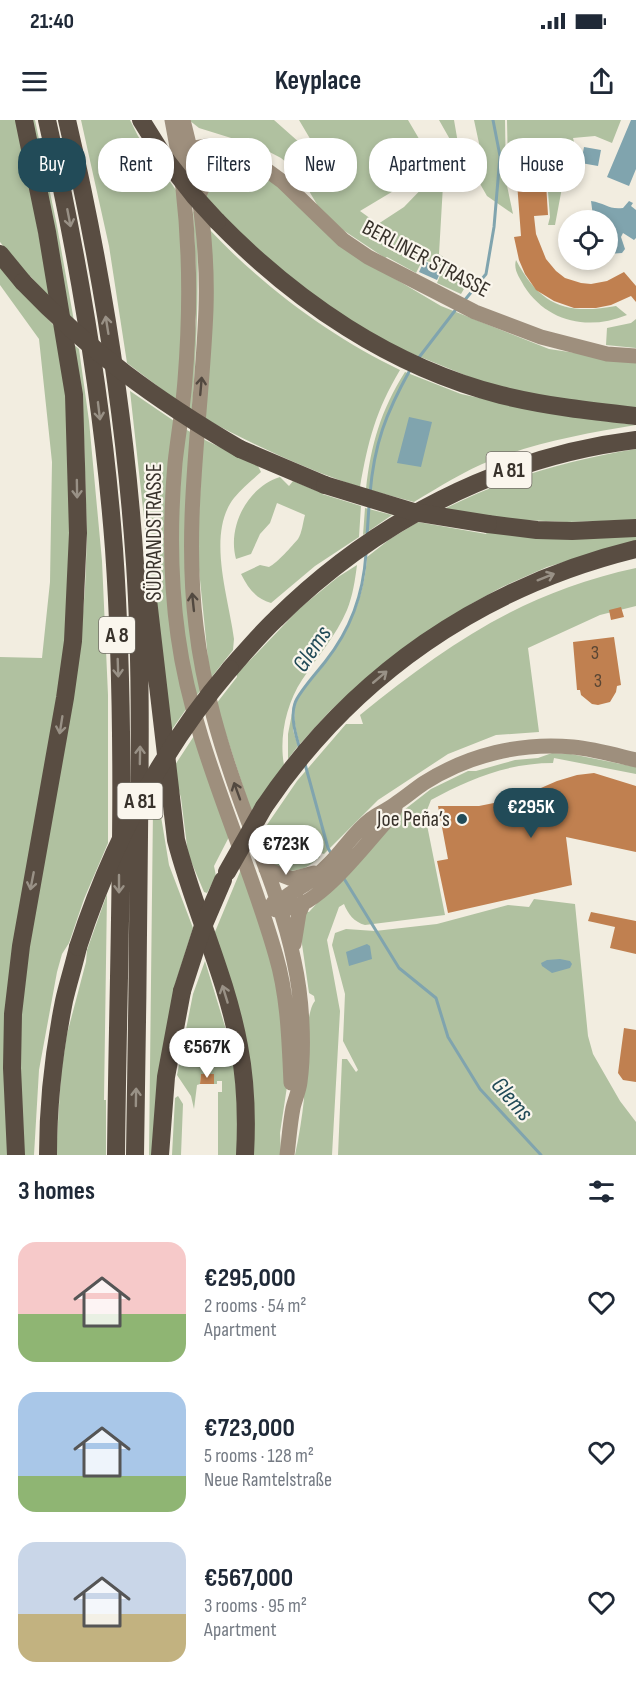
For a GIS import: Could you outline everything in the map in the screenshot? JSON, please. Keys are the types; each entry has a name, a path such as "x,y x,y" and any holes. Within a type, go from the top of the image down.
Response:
{"highway":[{"path":"16,1155 12,1080 13,1014 21,946 66,698 74,619 78,533 74,395 69,356 48,232 24,120"},
{"name":"A 8","path":"47,120 80,279 100,414 114,549 120,730 116,1155"},
{"name":"A 8","path":"67,120 99,275 118,399 135,574 140,713 135,1155"},
{"path":"141,120 178,153 195,197 217,221 265,268 299,296 345,327 392,353 450,378 499,394 574,410 636,416"},
{"path":"0,254 23,282 66,325 122,373 177,411 240,448 325,485 414,512 488,524 572,531 636,528"},
{"name":"A 81","path":"48,1155 52,1084 58,1033 68,981 93,901 114,851 136,808 176,742 204,701 230,669 276,618 337,565 391,528 477,481 526,463 572,450 636,440"},
{"path":"128,487 140,529 176,840 239,1045 246,1100 245,1155"},
{"path":"160,1155 166,1077 182,991 202,929 242,841 298,760 373,682 409,654 480,608 555,573 636,549"}],"main road":[{"name":"SÜDRANDSTRASSE","path":"172,120 187,223 190,288 185,384 175,463 172,523 172,580 178,635 194,713 276,956 285,1000 293,1110"},
{"name":"SÜDRANDSTRASSE","path":"183,120 178,153 199,195 205,256 206,306 191,525 191,580 196,628 216,726 278,905 294,962"},
{"name":"BERLINER STRASSE","path":"178,153 186,151"},
{"path":"178,153 186,154"},
{"name":"BERLINER STRASSE","path":"272,174 343,240 368,257 449,300 541,337 607,354 636,356"},
{"path":"254,886 260,896 278,905 292,907 304,902 328,885 370,820 446,770 484,755 531,747 562,746 636,760"},
{"path":"268,933 272,917 283,898 346,856"},
{"path":"266,869 292,879 322,870"},
{"path":"287,1155 293,1110 300,1084 300,1014 294,962 294,933 304,902"}],"green space":[{"path":"0,120 17,120 20,138 18,138 18,192 31,192 51,299 30,276 28,277 0,242"},
{"path":"31,120 35,120 39,138 34,138"},
{"path":"81,120 130,120 139,138 98,138 98,192 174,192 174,187 178,193 183,230 180,403 127,363 109,246"},
{"path":"189,120 274,120 294,138 284,138 284,160 272,153 272,138 231,138 199,128"},
{"path":"299,120 408,120 419,138 369,138 369,192 392,192 360,211 378,224 404,207 418,192 443,192 439,254 471,277 461,294 437,283 443,268 423,259 416,273 385,258 343,230 319,208 310,192 357,192 357,138 310,138"},
{"path":"439,120 454,120 457,138 449,138"},
{"path":"474,120 505,120 505,138 499,138 499,192 508,192 513,214 485,192 487,192 487,138 478,138"},
{"path":"507,120 621,120 612,143 595,136 507,138"},
{"path":"272,180 370,264 441,306 549,349 636,362 636,410 499,389 396,347 306,294 203,197 206,192 272,192"},
{"path":"45,192 50,192 74,321 69,316"},
{"path":"548,192 561,192 555,225 548,225 550,217"},
{"path":"193,211 197,216 198,265 196,338 192,411 186,407 196,320"},
{"path":"209,229 274,290 323,326 400,370 374,426 360,487 280,456 204,418"},
{"path":"516,260 535,288 557,304 583,309 616,306 627,315 612,320 583,322 556,315 544,308 524,286 516,271"},
{"path":"0,267 57,329 67,399 73,512 64,663 20,916 11,1155 0,1155 0,657 42,658 50,582 52,462 39,339 0,285"},
{"path":"636,319 636,348 606,345 607,328 631,323"},
{"path":"73,344 79,349 89,421 102,561 108,695 108,843 84,899 69,943 62,954 57,972 39,1070 34,1155 23,1155 18,1051 27,943 80,648 85,588 87,537 84,439"},
{"path":"405,372 461,394 560,415 636,425 563,439 509,454 472,469 414,502 366,489 378,428 389,400"},
{"path":"130,391 177,423 171,500 189,705 168,735"},
{"path":"182,427 192,433 200,691 193,700 176,583"},
{"path":"203,439 258,466 261,472 234,498 221,529 220,548 224,586 234,639 233,650 210,679 197,550"},
{"path":"636,449 636,520 567,522 503,519 444,509 514,479 586,459"},
{"path":"280,477 289,486 293,481 322,494 361,506 359,537 315,566 271,603 261,599 253,592 241,574 260,565 269,567 280,558 298,539 305,515 277,503 270,523 260,534 251,554 236,559 234,546 238,521 243,509 258,489"},
{"path":"365,508 392,515 363,535"},
{"path":"418,522 486,534 487,532 636,535 636,541 547,567 471,604 374,672 330,711 300,744 294,719 296,703 332,654 347,629 358,602 367,557 390,539"},
{"path":"357,565 351,599 343,620 296,689 288,710 282,744 284,765 251,811 216,704 237,674 300,608 338,577"},
{"path":"636,568 636,606 600,615 528,648 539,732 496,735 448,754 378,800 324,854 318,852 320,857 310,865 290,871 276,869 260,835 297,781 346,724 363,724 360,715 424,665 489,624 558,591"},
{"path":"294,703 293,730 298,746 288,759 288,734"},
{"path":"196,733 230,835 214,866 216,876 207,893 204,892 188,854 181,798 173,768"},
{"path":"552,753 571,754 636,767 636,774 554,758 553,763 505,769 460,785 431,800 425,815 445,915 365,925 352,917 344,904 339,907 327,940 340,1011 332,1155 295,1155 304,1099 307,1032 311,1008 315,1001 314,996 309,993 301,937 306,911 309,912 395,817 431,789 468,771 476,771 515,760 538,758"},
{"path":"158,798 169,865 193,928 174,988 152,1155 149,1155 153,809"},
{"path":"242,867 278,980 288,1080 280,1133 281,1155 250,1155 212,939"},
{"path":"107,894 104,1100 106,1100 106,1155 56,1155 61,1073 67,1034 86,962 87,950"},
{"path":"534,899 575,904 588,1036 593,1054 620,1101 636,1122 636,1155 338,1155 342,1059 347,1059 356,1072 358,1070 343,1041 345,994 332,945 335,933 346,929 375,931 437,924 508,905 529,907"},
{"path":"205,961 227,1033 235,1071 238,1098 238,1155 218,1155 218,1092 222,1092 222,1081 214,1084 214,1074 201,1074 194,1109 191,1096 177,1075 193,994"},
{"path":"178,1096 183,1104 181,1155 172,1155 175,1098"}],"water":[{"path":"631,120 636,120 636,169 629,186 607,177"},
{"path":"585,147 601,150 598,166 585,164"},
{"path":"591,201 618,208 623,208 629,201 633,203 631,206 636,210 636,238 634,240 623,233 621,237 625,249 622,253 618,253 618,210 592,210"},
{"path":"424,261 442,269 437,280 419,272"},
{"path":"409,417 432,422 421,467 397,463"},
{"path":"367,944 370,946 372,959 349,966 346,952"},
{"path":"547,960 570,961 572,964 570,968 552,973 541,963"}],"building":[{"path":"518,192 547,192 548,215 534,216 536,234 546,259 565,278 581,283 607,281 624,272 636,286 636,302 631,296 611,305 574,308 554,301 536,290 525,274 514,237 521,236"},
{"path":"621,607 624,617 611,620 609,610"},
{"path":"614,637 621,685 617,686 610,702 592,704 581,695 580,690 577,690 573,642"},
{"path":"594,773 636,786 636,852 566,837 572,885 448,913 437,861 448,859 438,806 479,806 518,798 557,781"},
{"path":"591,912 636,921 636,954 610,948 615,927 588,921"},
{"path":"624,1028 636,1030 636,1082 623,1080 618,1073"},
{"path":"201,1074 214,1074 214,1084 200,1084"}],"waterway":[{"name":"Glems","path":"464,301 486,274 494,227 500,156 493,120"},
{"name":"Glems","path":"417,360 457,308"},
{"name":"Glems","path":"370,494 382,429 410,370"},
{"name":"Glems","path":"367,536 369,506"},
{"name":"Glems","path":"300,749 293,720 295,703 334,650 349,624 359,597 366,554"},
{"name":"Glems","path":"305,764 328,848 332,855"},
{"name":"Glems","path":"343,877 399,968 436,998 448,1037 480,1089 541,1155"}],"place":[{"name":"Joe Peña’s","path":"462,819"}]}
